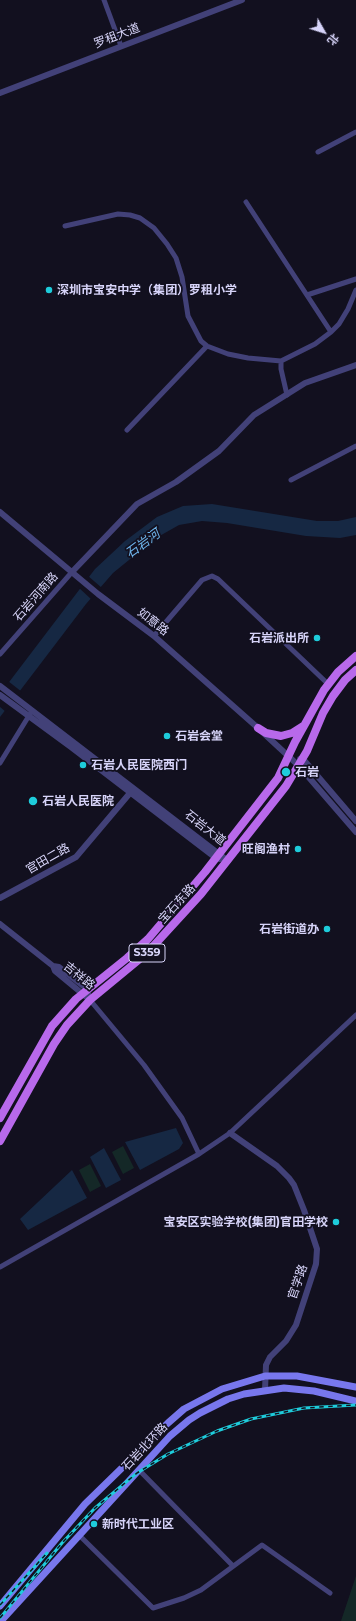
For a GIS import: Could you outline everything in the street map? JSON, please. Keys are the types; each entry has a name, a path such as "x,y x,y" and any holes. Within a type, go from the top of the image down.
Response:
{"main road":[{"name":"宝石东路","path":"0,1118 45,1037 60,1016 84,992 127,958 148,939 218,856 278,778 304,724 328,684 338,672 356,656"},
{"name":"宝石东路","path":"0,1140 54,1044 67,1025 90,1000 133,965 161,939 193,905 283,790 301,763 330,700 338,688 356,670"},
{"path":"258,728 266,733 281,736 292,733 304,724"},
{"name":"石岩北环路","path":"0,1606 85,1504 184,1409 214,1392 240,1382 265,1376 297,1376 356,1387"},
{"name":"石岩北环路","path":"1,1621 178,1428 200,1413 228,1399 244,1394 284,1388 299,1389 356,1401"}],"street":[{"path":"104,0 122,46"},
{"name":"罗租大道","path":"0,93 242,0"},
{"path":"318,152 356,132"},
{"path":"246,202 331,332"},
{"path":"65,226 118,214 140,218 154,228 176,258 182,277 188,316 201,341 207,346 228,354 248,358 281,361 315,344 331,332 339,324 345,314 356,290"},
{"path":"306,295 356,279"},
{"path":"127,430 207,346"},
{"path":"281,361 281,369 287,395"},
{"path":"72,572 138,504 176,482 219,451 254,415 305,383 356,365"},
{"path":"291,480 356,446"},
{"name":"如意路","path":"0,512 98,594 154,636 288,756 301,763"},
{"name":"石岩河南路","path":"0,654 72,572"},
{"path":"154,636 202,580 208,576 212,576 218,579 328,684"},
{"name":"石岩大道","path":"1,687 30,713 130,793 218,856 228,861"},
{"name":"石岩大道","path":"0,695 13,705 30,713 218,856"},
{"path":"0,763 30,713"},
{"path":"301,763 356,821"},
{"path":"301,763 356,832"},
{"name":"官田二路","path":"0,898 76,857 130,793"},
{"name":"吉祥路","path":"0,924 53,966 59,967 90,1000"},
{"path":"90,1000 144,1065 182,1118 199,1154"},
{"path":"0,1267 199,1154 230,1133 356,1015"},
{"name":"官学路","path":"230,1133 277,1166 289,1178 304,1210 316,1250 316,1264 296,1325 286,1341 268,1361 265,1376 265,1390"},
{"path":"139,1470 234,1566"},
{"path":"79,1535 153,1608 184,1598 201,1590 262,1545 330,1593"}],"green space":[{"path":"123,1146 134,1168 123,1174 112,1152"},
{"path":"90,1164 101,1186 90,1192 79,1170"},
{"path":"356,1576 356,1621 341,1621"}],"water":[{"name":"石岩河","path":"212,504 317,521 338,521 356,517 356,535 340,538 306,536 227,523 202,521 179,525 156,538 113,573 86,604 0,717 0,694 95,569 125,541 157,517 183,506"},
{"path":"176,1128 183,1143 179,1149 140,1170 125,1142"},
{"path":"104,1148 121,1180 106,1188 90,1157"},
{"path":"72,1170 87,1198 28,1230 20,1219"}],"pier":[{"path":"87,575 102,588 92,600 78,587"},
{"path":"8,681 22,692 6,712 0,707 0,690"}],"railway":[{"path":"0,1618 62,1543 95,1508 137,1473 168,1454 217,1431 251,1419 304,1408 356,1405"},
{"path":"0,1605 47,1553"}],"place":[{"name":"深圳市宝安中学（集团）罗租小学","path":"49,290"},
{"name":"石岩派出所","path":"317,638"},
{"name":"石岩会堂","path":"167,736"},
{"name":"石岩人民医院西门","path":"83,765"},
{"name":"石岩","path":"286,772"},
{"name":"石岩人民医院","path":"33,801"},
{"name":"旺阁渔村","path":"298,849"},
{"name":"石岩街道办","path":"327,929"},
{"name":"宝安区实验学校(集团)官田学校","path":"336,1222"},
{"name":"新时代工业区","path":"94,1524"}]}
